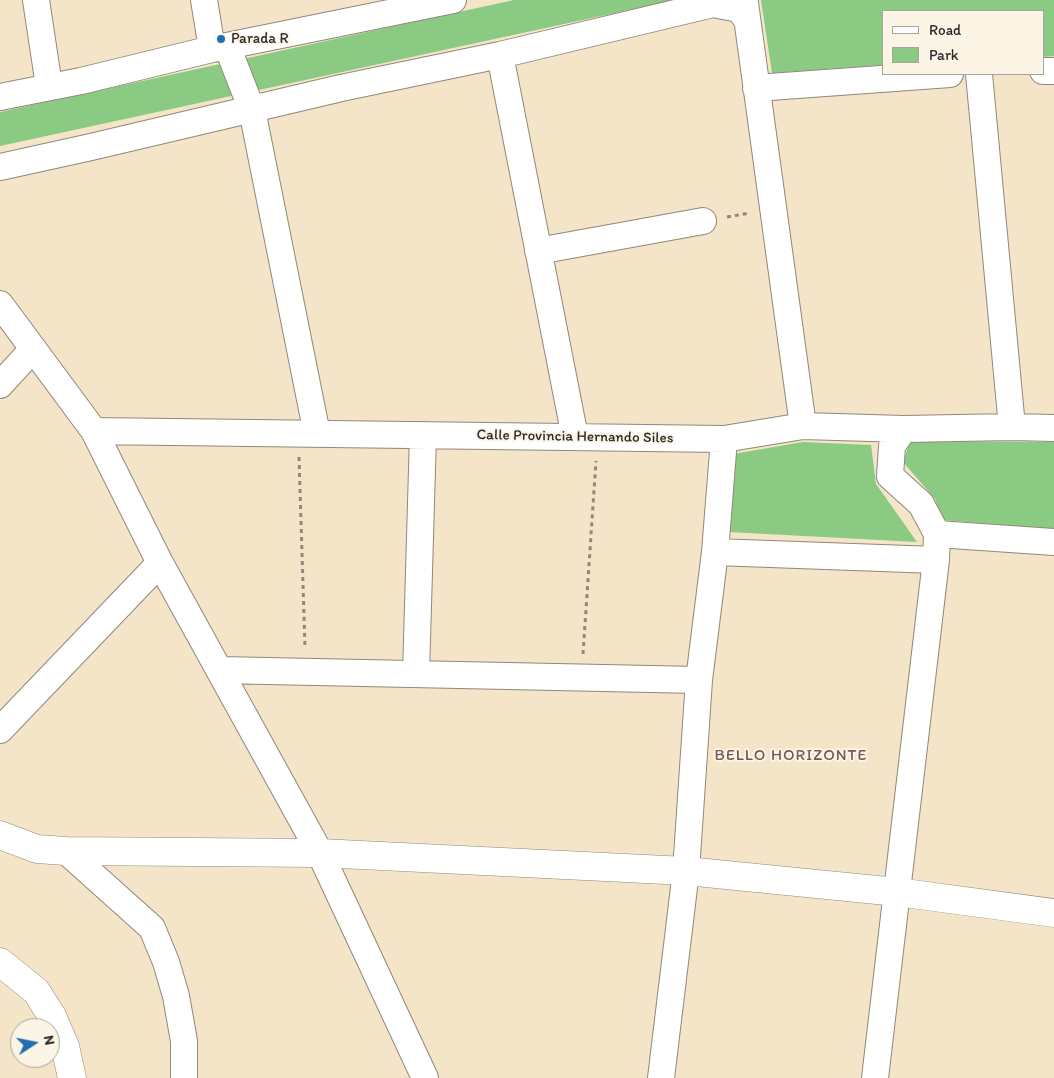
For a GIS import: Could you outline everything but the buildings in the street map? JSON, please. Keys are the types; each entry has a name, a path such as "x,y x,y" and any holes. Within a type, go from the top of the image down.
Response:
{"street":[{"path":"36,0 49,86"},
{"path":"204,0 220,48 252,110 308,434"},
{"path":"0,97 81,81 220,48 355,11 453,0"},
{"path":"0,167 341,88 500,55 713,4 746,10 803,426"},
{"path":"500,55 538,252 586,437"},
{"path":"756,88 936,75"},
{"path":"979,75 1012,427"},
{"path":"538,252 703,221"},
{"path":"0,304 94,431 160,563 320,853 425,1078"},
{"path":"0,385 33,349"},
{"name":"Calle Provincia Hernando Siles","path":"94,431 724,439 803,426 904,429 1054,428"},
{"path":"875,1078 936,560 937,534 921,504 890,476 892,446 904,429"},
{"path":"416,674 423,435"},
{"path":"661,1078 686,871 699,680 715,552 724,439"},
{"path":"937,534 1054,542"},
{"path":"715,552 936,560"},
{"path":"0,730 160,563"},
{"path":"219,670 699,680"},
{"path":"0,835 37,849 66,852 320,853 686,871 897,892 1054,913"},
{"path":"66,852 152,928 166,962 176,996 184,1041 184,1078"},
{"path":"0,962 36,991 52,1016 65,1046 72,1078"}],"path":[{"path":"703,221 773,208"},
{"path":"306,672 308,434"},
{"path":"582,677 586,437"}],"green space":[{"path":"514,0 675,0 0,146 0,112"},
{"path":"761,0 1054,0 1054,56 1044,57 1044,10 882,10 882,65 772,73"},
{"path":"910,441 1054,442 1054,529 942,520 935,499 903,462"},
{"path":"803,442 871,445 876,484 917,542 729,532 733,454"}],"place":[{"name":"Parada R","path":"221,39"}],"district":[{"name":"BELLO HORIZONTE","path":"791,756"}]}
